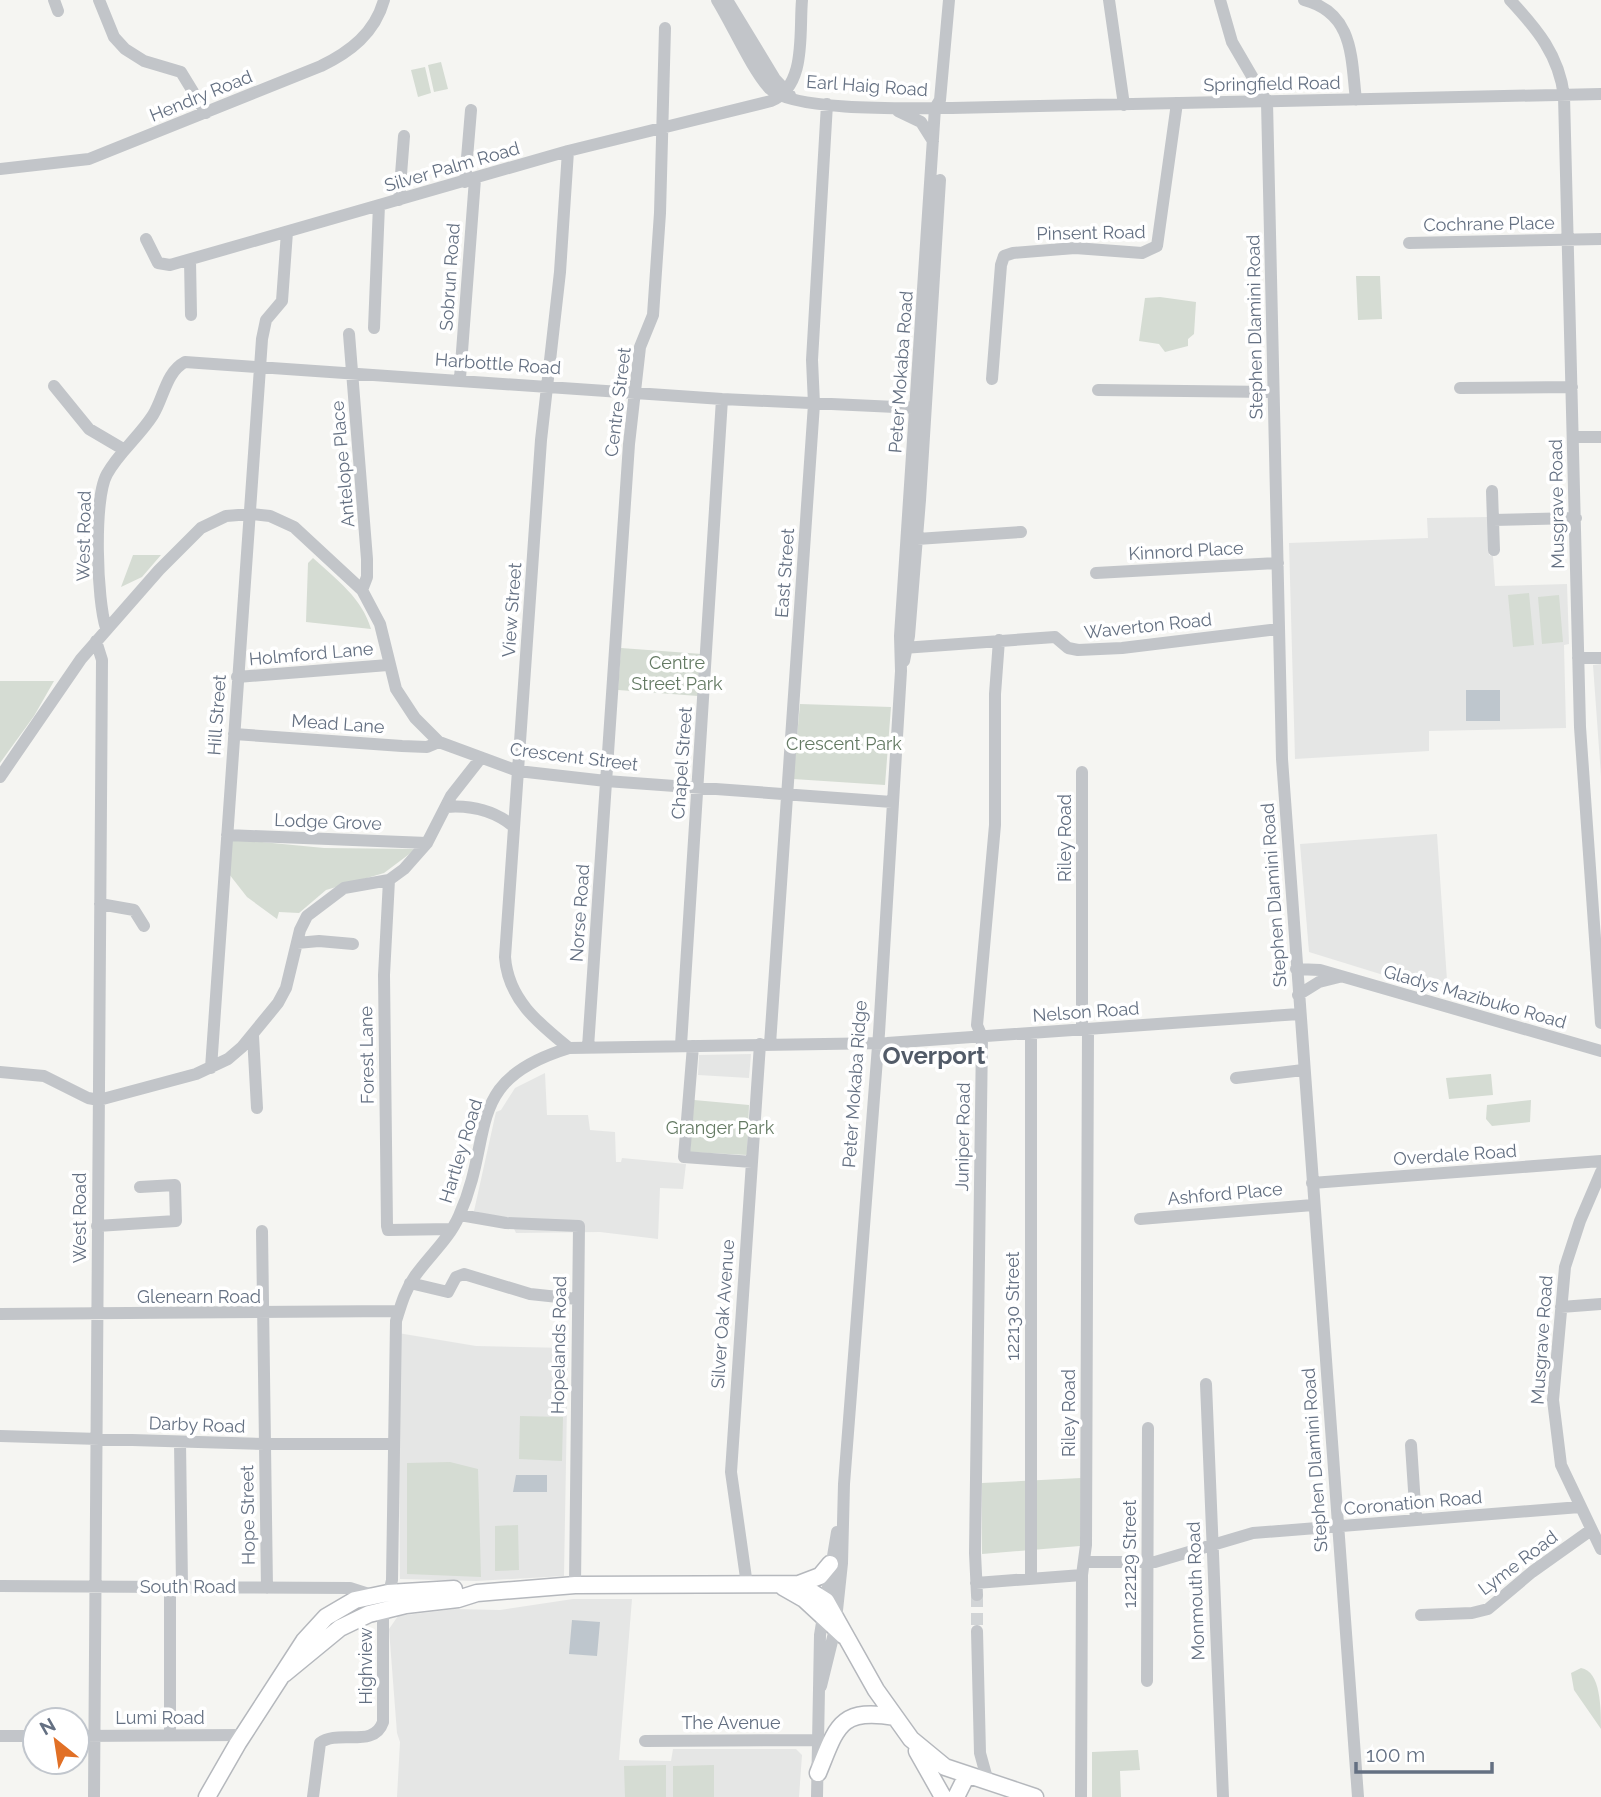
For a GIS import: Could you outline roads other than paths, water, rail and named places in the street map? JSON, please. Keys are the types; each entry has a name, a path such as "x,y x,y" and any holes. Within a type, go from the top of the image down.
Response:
{"main road":[{"path":"799,1584 820,1576 831,1564"},
{"name":"South Road","path":"383,1600 457,1589 477,1593 575,1585 799,1584"},
{"path":"799,1584 815,1591 826,1601 835,1625 911,1739 943,1797"},
{"path":"781,1586 804,1599 835,1625"},
{"path":"207,1797 243,1735 284,1674 340,1628 383,1600"},
{"path":"818,1773 836,1731 846,1719 866,1713 895,1717"},
{"path":"911,1739 945,1767 1035,1797"},
{"path":"956,1797 967,1775"}],"street":[{"path":"99,0 114,37 125,49 144,61 181,72 206,113"},
{"path":"106,15 108,0"},
{"name":"Hendry Road","path":"0,169 89,159 350,52 370,29 384,0"},
{"name":"Earl Haig Road","path":"717,0 766,84 788,96 827,104 887,109 940,106"},
{"name":"Earl Haig Road","path":"727,0 788,96"},
{"path":"788,96 796,76 802,0"},
{"name":"Peter Mokaba Road","path":"904,648 949,0"},
{"path":"1109,0 1124,105"},
{"name":"Stephen Dlamini Road","path":"1220,0 1232,42 1268,102 1282,759 1358,1797"},
{"path":"1304,0 1314,3 1343,24 1356,100"},
{"name":"Musgrave Road","path":"1510,0 1544,38 1560,72 1564,96 1583,787 1601,1023"},
{"name":"Centre Street","path":"606,781 635,392 640,347 653,315 664,127 661,90 665,29"},
{"path":"1534,97 1551,87 1560,72"},
{"name":"Springfield Road","path":"940,106 1124,105 1601,94"},
{"name":"Silver Palm Road","path":"146,239 160,265 190,260 568,151 788,96"},
{"name":"Pinsent Road","path":"992,379 1001,265 1004,257 1013,253 1075,248 1142,253 1156,248 1160,240 1177,103"},
{"name":"East Street","path":"765,1044 788,794 814,404 813,326 827,104"},
{"name":"Peter Mokaba Road","path":"904,648 917,539 917,408 934,145 940,106"},
{"path":"887,109 921,122 934,145"},
{"name":"Sobrun Road","path":"460,378 471,110"},
{"path":"399,200 404,136"},
{"name":"View Street","path":"568,151 513,826 506,969 525,1009 569,1048"},
{"path":"374,328 379,205"},
{"name":"Hill Street","path":"211,1068 264,324 283,297 287,232"},
{"name":"Cochrane Place","path":"1409,243 1601,239"},
{"path":"190,260 191,315"},
{"name":"Antelope Place","path":"349,334 367,549 367,577 362,590"},
{"name":"Harbottle Road","path":"123,449 151,419 169,377 180,364 191,361 460,378 722,399 917,408"},
{"path":"54,386 89,429 123,449"},
{"path":"1460,388 1572,387"},
{"path":"1098,390 1273,391"},
{"name":"Chapel Street","path":"722,399 698,788 684,1157 752,1162"},
{"path":"1573,437 1601,437"},
{"name":"West Road","path":"106,628 101,602 101,492 106,475 123,449"},
{"path":"1492,492 1494,550"},
{"name":"Crescent Street","path":"0,777 106,628 201,528 226,516 251,514 270,516 294,527 362,590 380,624 388,665 406,705 439,742 518,771 606,781 892,802"},
{"path":"1493,520 1576,518"},
{"path":"917,539 1021,531"},
{"name":"Kinnord Place","path":"1096,573 1278,563"},
{"name":"Waverton Road","path":"904,648 1055,637 1068,648 1077,650 1122,648 1278,629"},
{"name":"Juniper Road","path":"977,1589 982,1037 977,1021 995,825 995,694 999,640"},
{"name":"West Road","path":"94,1797 102,660 96,641"},
{"name":"Peter Mokaba Ridge","path":"817,1797 821,1686 835,1625 904,648"},
{"path":"1578,658 1601,658"},
{"name":"Holmford Lane","path":"237,677 388,665"},
{"name":"Mead Lane","path":"234,734 423,747 439,742"},
{"path":"0,1072 44,1076 88,1098 99,1100 211,1068 228,1059 253,1036 286,988 307,916 344,888 389,880 414,860 427,843 456,787 480,759"},
{"name":"Riley Road","path":"1080,1797 1084,1569 1085,1029 1082,772"},
{"name":"Norse Road","path":"588,1047 606,781"},
{"path":"446,807 466,806 484,810 513,826"},
{"name":"Lodge Grove","path":"227,835 427,843"},
{"name":"Forest Lane","path":"389,880 384,975 388,1230 452,1229"},
{"path":"100,904 134,910 144,926"},
{"path":"297,943 319,941 353,944"},
{"name":"Gladys Mazibuko Road","path":"1296,969 1320,970 1601,1051"},
{"path":"1298,995 1319,982 1339,977"},
{"name":"Nelson Road","path":"876,1043 1299,1014"},
{"name":"122130 Street","path":"1031,1034 1031,1578"},
{"path":"253,1036 257,1108"},
{"name":"Hartley Road","path":"383,1600 392,1580 395,1332 399,1311 410,1283 460,1215 486,1119 501,1085 536,1060 569,1048 876,1043"},
{"name":"Silver Oak Avenue","path":"747,1585 731,1472 752,1162 765,1044"},
{"path":"1236,1078 1303,1070"},
{"name":"Overdale Road","path":"1312,1183 1601,1161"},
{"name":"Musgrave Road","path":"1597,1538 1561,1465 1553,1400 1569,1251 1601,1172"},
{"path":"97,1226 176,1221 176,1185 140,1187"},
{"name":"Ashford Place","path":"1140,1219 1313,1205"},
{"name":"Hopelands Road","path":"460,1215 506,1223 579,1226 575,1585"},
{"name":"Hope Street","path":"262,1231 267,1588"},
{"path":"410,1283 448,1292 456,1277 464,1274 530,1294 577,1300"},
{"path":"1561,1307 1601,1304"},
{"name":"Glenearn Road","path":"0,1314 399,1311"},
{"name":"Monmouth Road","path":"1206,1384 1223,1797"},
{"name":"122129 Street","path":"1147,1681 1148,1428"},
{"name":"Darby Road","path":"0,1436 265,1444 394,1444"},
{"path":"170,1735 180,1442"},
{"path":"1411,1445 1416,1520"},
{"name":"Peter Mokaba Ridge","path":"826,1601 843,1501"},
{"name":"Coronation Road","path":"977,1589 1084,1569 1147,1563 1253,1532 1580,1507"},
{"name":"Lyme Road","path":"1420,1615 1472,1613 1488,1609 1532,1572 1597,1538"},
{"name":"South Road","path":"0,1586 350,1588 383,1600"},
{"name":"Highview","path":"313,1797 320,1743 331,1737 368,1737 381,1729 383,1600"},
{"path":"977,1631 980,1753 988,1782"},
{"name":"Lumi Road","path":"91,1736 243,1735"},
{"path":"0,1736 21,1736"},
{"name":"The Avenue","path":"645,1741 818,1740"},
{"path":"967,1775 980,1753"}],"tunnel":[{"path":"977,1595 977,1631"}],"district":[{"name":"Overport","path":"934,1056"}],"park label":[{"name":"Centre Street Park","path":"677,673"},
{"name":"Crescent Park","path":"844,744"},
{"name":"Granger Park","path":"720,1128"}]}
